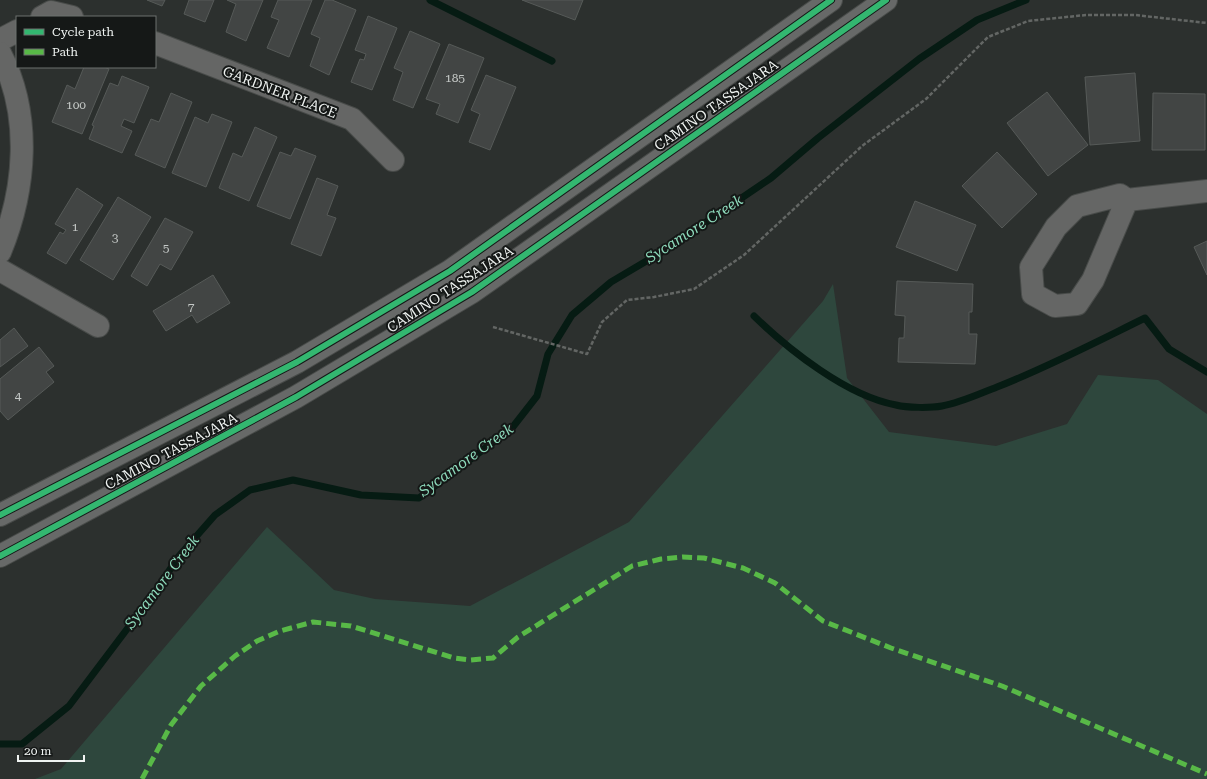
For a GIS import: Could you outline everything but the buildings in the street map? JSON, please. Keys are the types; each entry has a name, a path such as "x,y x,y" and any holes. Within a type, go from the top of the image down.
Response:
{"main road":[{"name":"CAMINO TASSAJARA","path":"0,515 297,362 450,270 831,0"},
{"name":"CAMINO TASSAJARA","path":"0,556 296,397 472,292 886,0"}],"street":[{"path":"44,16 51,12 68,16"},
{"path":"0,40 16,32"},
{"name":"GARDNER PLACE","path":"156,43 352,119 393,160"},
{"path":"0,53 19,104 24,147 15,207 0,252"},
{"path":"1127,200 1093,280 1077,304 1055,306 1033,294 1031,267 1056,227 1077,206 1120,195 1127,200 1207,191"},
{"path":"0,270 98,326"}],"path":[{"path":"493,327 587,354 602,322 627,300 654,297 694,289 744,255 862,146 926,99 988,37 1028,21 1086,15 1135,16 1207,23"}],"green space":[{"path":"833,284 847,378 889,432 996,446 1067,424 1098,375 1158,380 1207,414 1207,779 35,779 61,769 267,527 334,590 375,599 470,606 629,522 823,301"}],"waterway":[{"path":"430,0 552,61"},
{"name":"Sycamore Creek","path":"0,744 22,744 69,706 155,592 179,556 215,515 250,490 293,480 361,495 419,498 512,428 537,396 548,354 572,315 611,282 665,250 771,178 818,138 919,59 977,20 1026,0"},
{"path":"754,316 801,357 839,382 877,400 906,407 937,407 949,405 970,398 1053,363 1145,318 1169,349 1207,372"}],"marked path":[{"path":"142,779 171,725 201,686 235,656 257,641 280,631 313,622 351,626 454,658 470,660 493,658 518,637 632,566 661,559 683,557 704,558 743,568 775,583 823,621 891,648 1002,686 1207,774"}],"cycle path":[{"path":"0,515 297,362 450,271 831,0"},
{"path":"0,556 296,397 472,292 886,0"}]}
